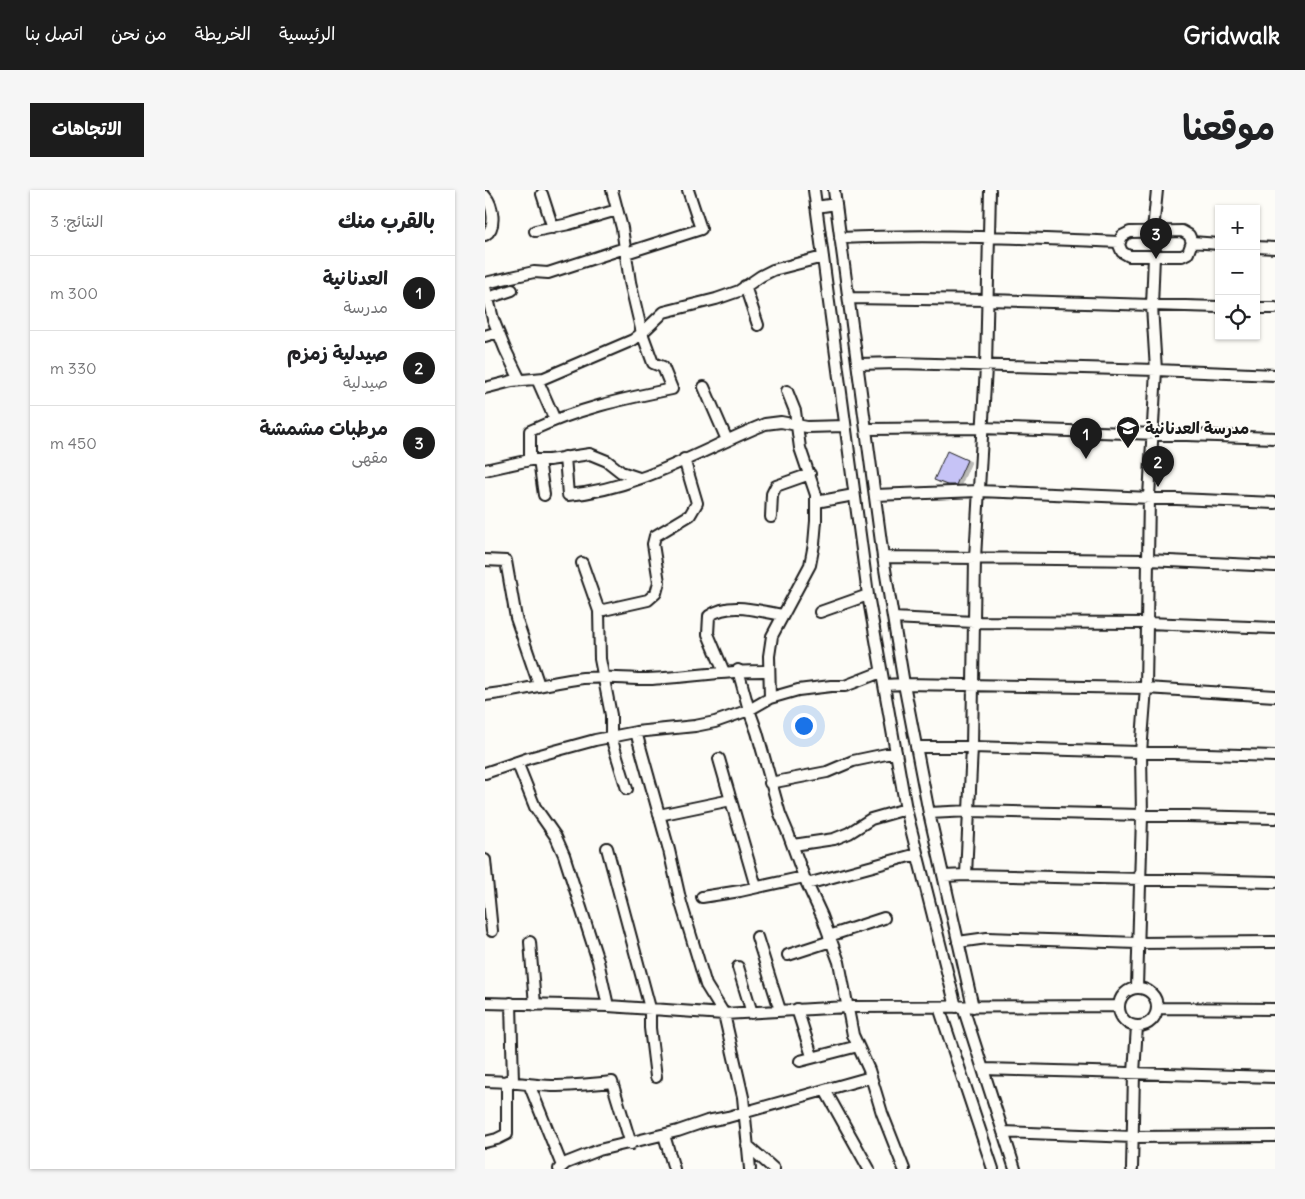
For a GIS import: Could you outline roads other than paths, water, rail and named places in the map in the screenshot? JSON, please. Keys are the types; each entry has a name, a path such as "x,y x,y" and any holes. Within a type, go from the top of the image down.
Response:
{"street":[{"path":"544,495 530,431 568,414 672,389 663,367 653,363 642,334 612,190"},
{"path":"485,283 534,272 548,273 701,229 688,190"},
{"path":"814,190 868,595 906,809 917,854 1015,1169"},
{"path":"834,190 883,557 904,684 929,813 959,942 964,1007"},
{"path":"966,874 972,747 975,558 986,367 990,190"},
{"path":"1153,231 1157,190"},
{"path":"542,194 553,228"},
{"path":"485,196 489,200 493,224 488,233 485,234"},
{"path":"816,206 836,204"},
{"path":"535,231 553,228 617,210"},
{"path":"1153,231 1182,231 1189,235 1192,242 1191,250 1185,255 1154,256 1125,254 1120,249 1119,242 1127,232 1153,231"},
{"path":"840,238 890,236 989,237 1119,242"},
{"path":"1192,242 1215,244"},
{"path":"1260,246 1275,248"},
{"path":"1137,987 1142,816 1141,752 1146,688 1149,497 1156,370 1152,306 1154,256"},
{"path":"485,388 495,384 544,378 633,340 642,334 664,312 716,299 739,291 773,270 823,257"},
{"path":"745,286 758,325"},
{"path":"485,287 493,319 520,380"},
{"path":"487,298 512,290"},
{"path":"849,298 1215,307"},
{"path":"1260,308 1275,308"},
{"path":"485,336 498,332"},
{"path":"858,364 899,363 986,367 1156,370 1275,376"},
{"path":"537,379 555,420"},
{"path":"704,387 727,440"},
{"path":"770,698 769,656 772,636 810,565 814,544 816,495 800,448 795,411 787,391"},
{"path":"565,457 568,495 592,493 621,486 765,424 781,422 807,427 845,426"},
{"path":"866,429 982,428 1275,438"},
{"path":"485,470 535,460 590,454 607,461 621,472 639,478"},
{"path":"599,611 648,600 656,593 659,582 653,544 655,536 690,515 697,504 684,459"},
{"path":"771,516 772,494 776,486 810,474"},
{"path":"875,495 978,491 1275,503"},
{"path":"816,502 854,495"},
{"path":"883,557 1148,560 1275,566"},
{"path":"485,560 506,561 516,618 539,685"},
{"path":"582,563 599,611 598,644 611,715 611,737 627,789"},
{"path":"820,612 868,595"},
{"path":"724,672 708,634 709,616 729,607 782,615"},
{"path":"893,618 974,622 1147,623 1275,628"},
{"path":"485,695 539,685 604,677 645,679 697,676 738,670 769,671"},
{"path":"738,670 779,814 839,962 853,1035 871,1077 882,1113 905,1169"},
{"path":"485,773 517,762 611,737 715,722 749,710 770,698 798,690 845,686 881,672"},
{"path":"884,685 1146,688 1275,696"},
{"path":"636,732 681,904 706,985 724,1014 746,1112 750,1169"},
{"path":"916,747 1275,756"},
{"path":"770,783 827,772 853,761 896,752"},
{"path":"719,759 756,887"},
{"path":"517,762 535,807 556,837 564,855 598,960 608,1006"},
{"path":"659,815 731,800"},
{"path":"793,845 833,839 849,833 871,819 906,809"},
{"path":"929,813 970,811 1275,818"},
{"path":"607,848 651,1008 650,1028 655,1077"},
{"path":"702,898 756,887 806,881 917,854"},
{"path":"485,860 492,931"},
{"path":"943,876 966,874 982,876 1275,882"},
{"path":"788,954 884,918"},
{"path":"757,937 779,1010"},
{"path":"959,942 987,938 1137,943 1275,942"},
{"path":"530,942 535,1005"},
{"path":"737,967 752,1013"},
{"path":"1137,987 1146,989 1152,994 1156,1000 1157,1008 1151,1021 1145,1025 1137,1026 1123,1020 1118,1006 1124,992 1137,987"},
{"path":"485,1003 608,1006 724,1014 847,1007 1118,1006"},
{"path":"485,1142 507,1134 511,1003"},
{"path":"939,1007 993,1169"},
{"path":"1157,1008 1275,1009"},
{"path":"797,1009 812,1056"},
{"path":"1132,1169 1137,1026"},
{"path":"800,1060 858,1046"},
{"path":"983,1069 1275,1077"},
{"path":"529,1084 565,1167 599,1150 631,1144 707,1121 728,1117 871,1077"},
{"path":"485,1081 587,1085 612,1082 631,1144"},
{"path":"825,1090 869,1169"},
{"path":"1003,1132 1133,1137 1275,1136"},
{"path":"664,1135 674,1169"},
{"path":"747,1145 774,1169"}],"place":[{"name":"مرطبات مشمشة","path":"1156,259"},
{"name":"مدرسة العدنانية","path":"1128,449"},
{"name":"العدنانية","path":"1086,459"},
{"name":"صيدلية زمزم","path":"1158,487"}]}
